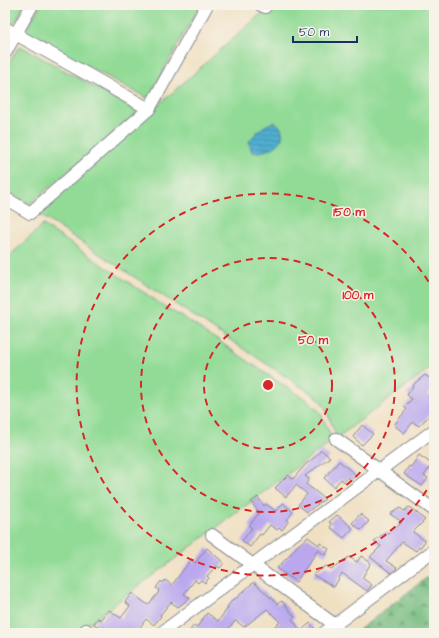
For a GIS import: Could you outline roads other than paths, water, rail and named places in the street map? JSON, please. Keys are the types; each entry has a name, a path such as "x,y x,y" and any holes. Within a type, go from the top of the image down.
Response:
{"street":[{"path":"5,53 32,5"},
{"path":"5,198 30,212 149,109 207,5"},
{"path":"5,28 149,109"},
{"path":"161,633 434,430"},
{"path":"336,439 434,510"},
{"path":"212,535 335,625"},
{"path":"324,633 434,550"}],"water":[{"path":"274,122 280,126 281,129 282,136 280,142 268,150 252,152 249,142 263,127"}]}
